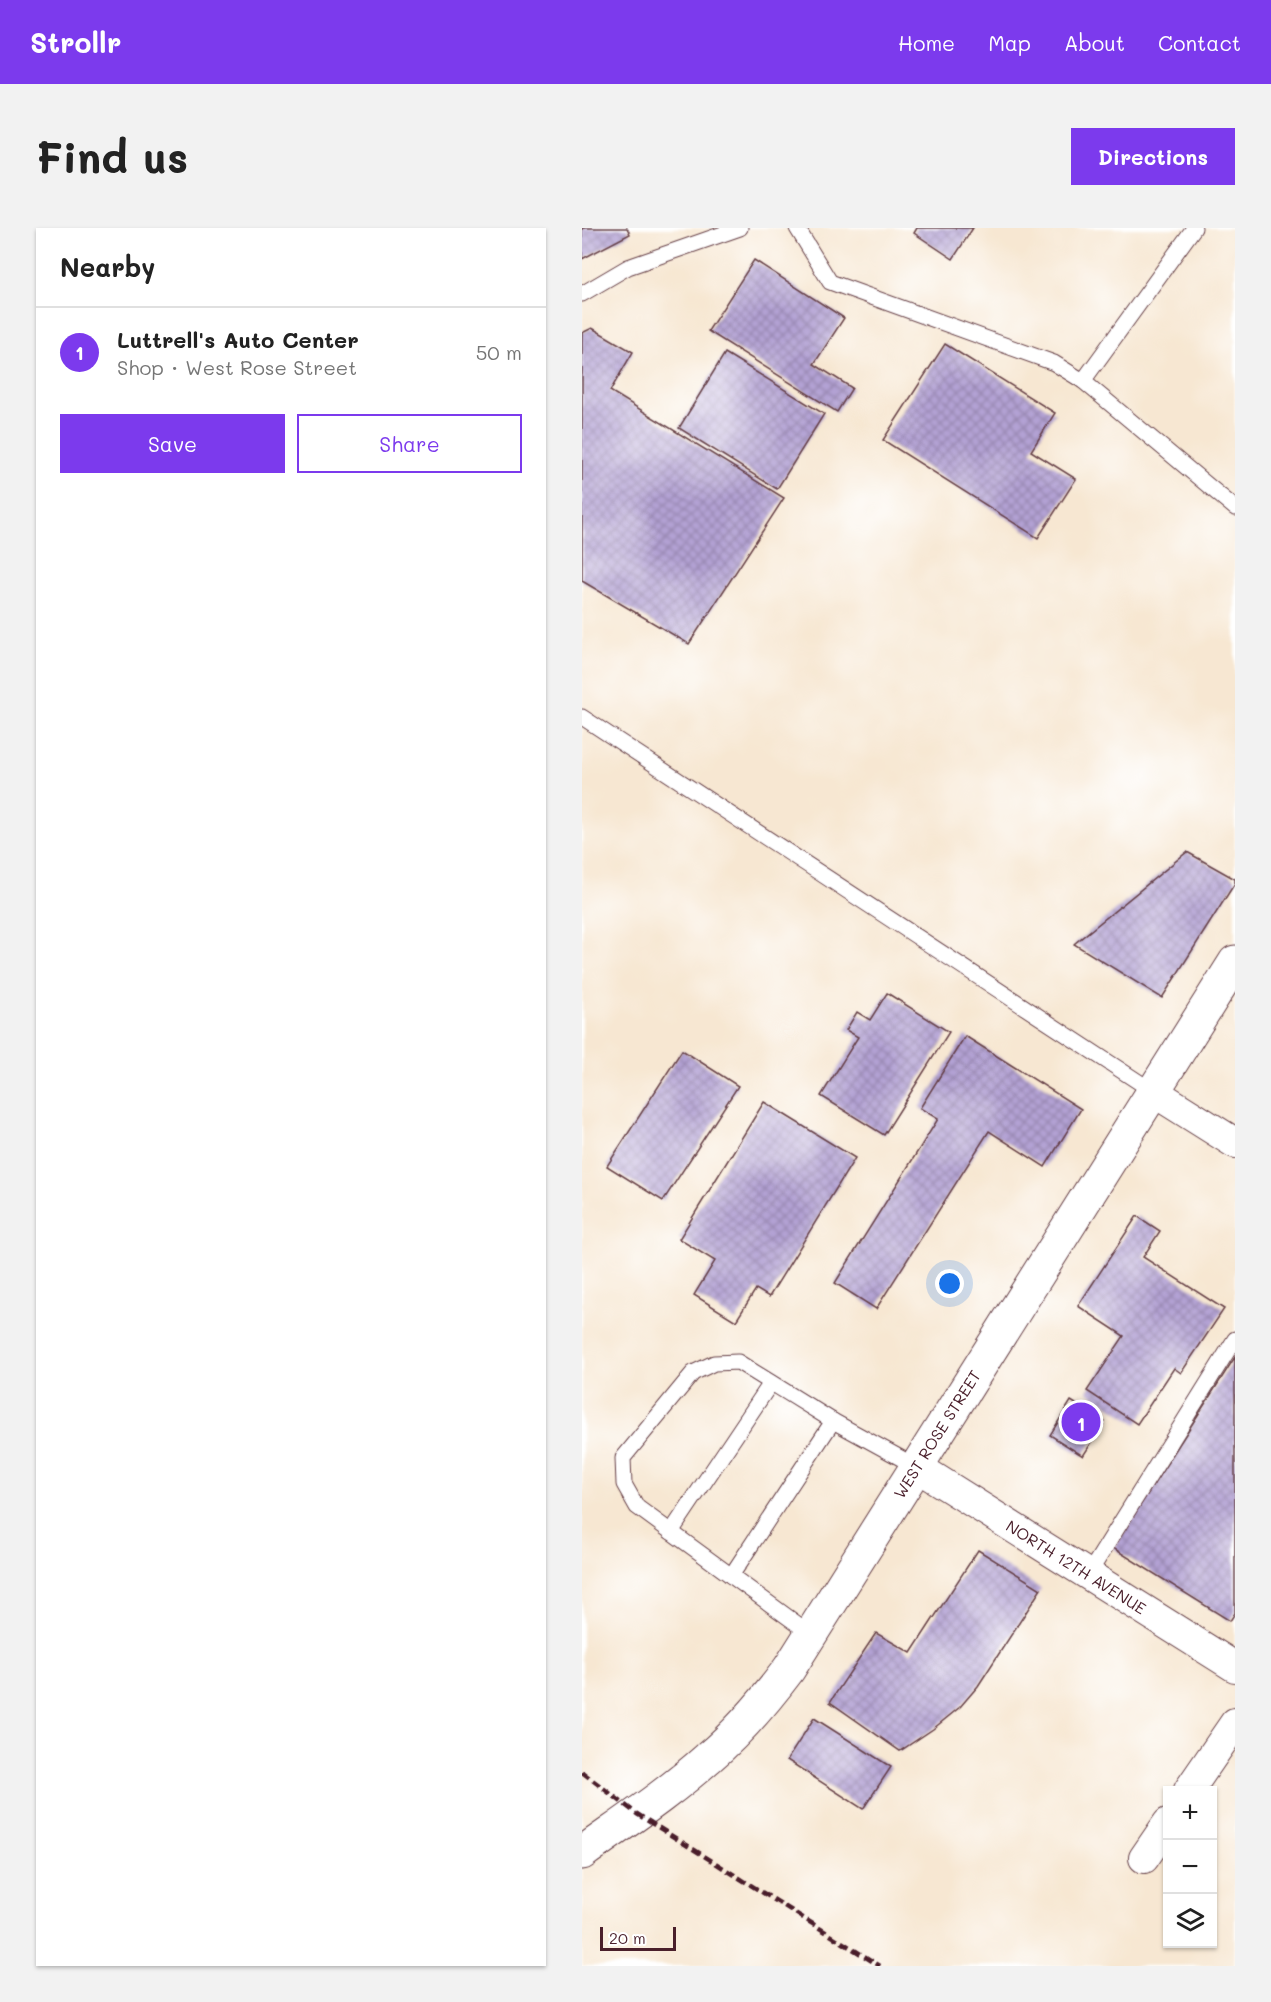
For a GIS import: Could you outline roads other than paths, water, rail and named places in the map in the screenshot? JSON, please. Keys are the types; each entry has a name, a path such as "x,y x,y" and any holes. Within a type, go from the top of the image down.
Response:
{"main road":[{"name":"WEST ROSE STREET","path":"582,1853 637,1815 710,1758 765,1700 789,1669 1235,962"}],"street":[{"path":"1154,1092 1235,1143"},
{"name":"NORTH 12TH AVENUE","path":"918,1467 1235,1667"},
{"path":"1193,1786 1235,1723"},
{"path":"1144,1858 1163,1829"}],"lane":[{"path":"582,294 628,267 740,228"},
{"path":"797,228 830,282 1054,363 1083,381 1235,508"},
{"path":"1083,381 1194,228"},
{"path":"582,717 1154,1092"},
{"path":"1088,1575 1235,1339"},
{"path":"811,1634 637,1507 624,1484 623,1458 693,1373 714,1363 738,1362 833,1421 918,1467"},
{"path":"671,1532 771,1383"},
{"path":"731,1576 833,1421"}],"railway":[{"path":"582,1772 637,1814 880,1966"}],"place":[{"name":"Luttrell's Auto Center","path":"1081,1422"}]}
